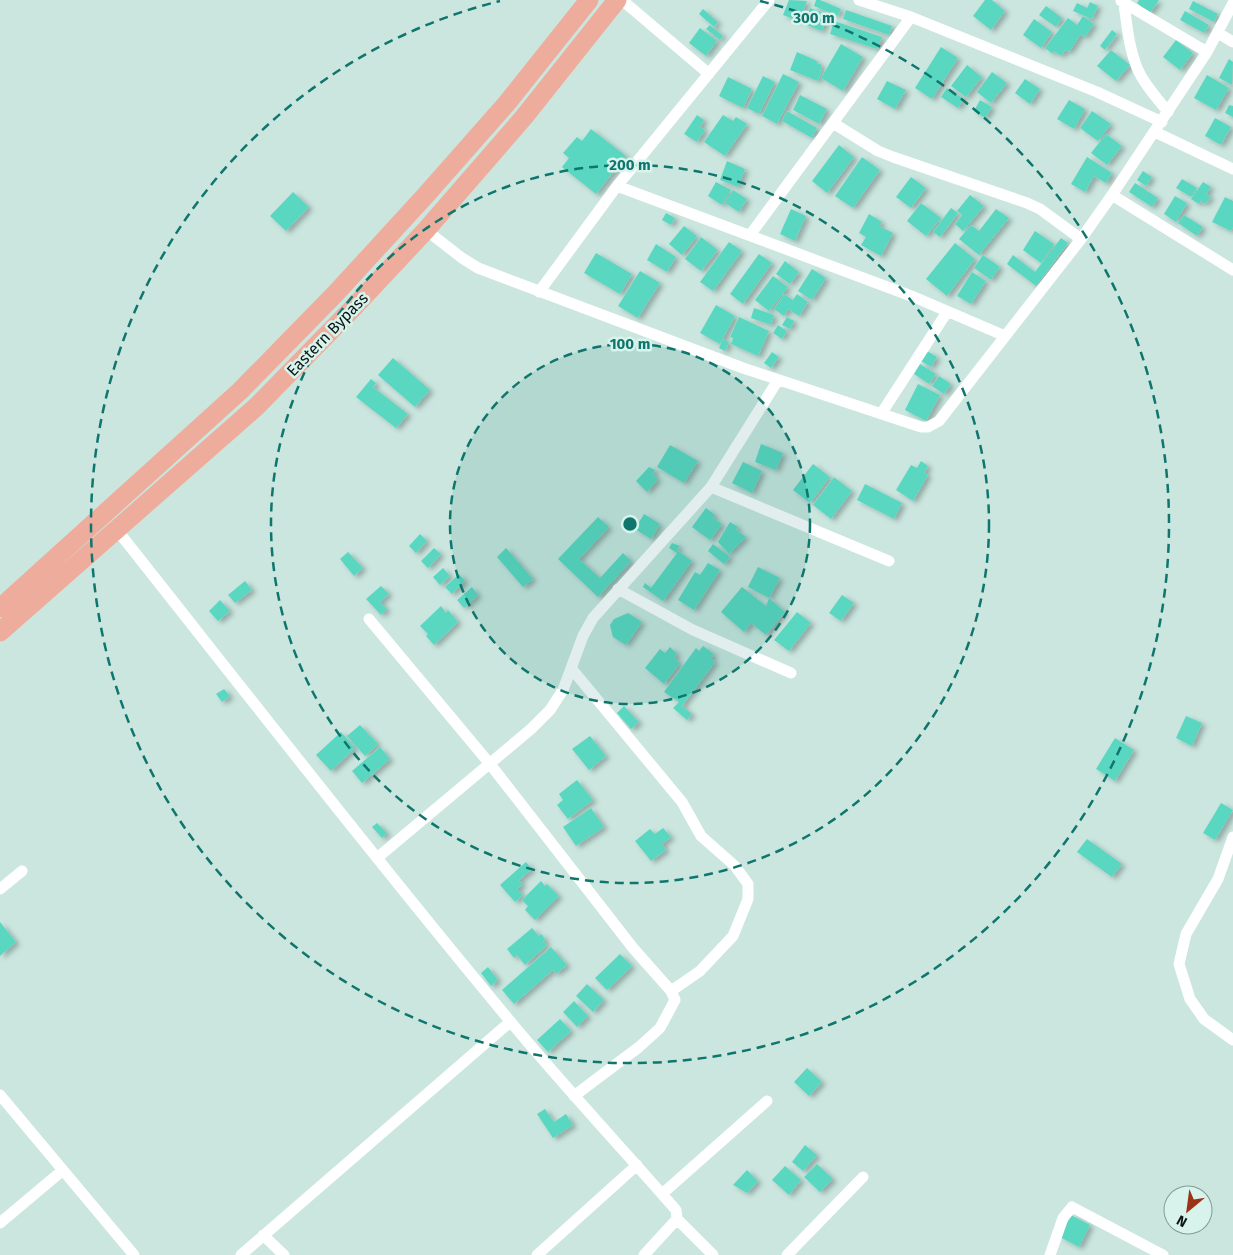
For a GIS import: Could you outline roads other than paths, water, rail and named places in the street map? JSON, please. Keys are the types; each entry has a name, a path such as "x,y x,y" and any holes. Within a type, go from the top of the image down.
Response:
{"main road":[{"name":"Eastern Bypass","path":"0,608 240,391 336,293 426,196 507,103 589,0"},
{"name":"Eastern Bypass","path":"0,632 256,407 426,230 524,117 617,0"}],"street":[{"path":"622,0 709,74"},
{"path":"539,292 617,186 769,0"},
{"path":"859,0 912,17 1097,92 1165,117"},
{"path":"1122,2 1130,46 1138,71 1165,117"},
{"path":"1122,2 1208,52"},
{"path":"426,230 478,268 539,292 743,368 921,427 928,427 939,421 1112,195 1208,52 1233,2"},
{"path":"750,235 912,17"},
{"path":"1218,33 1233,42"},
{"path":"833,124 878,151 1040,209 1080,239"},
{"path":"1155,132 1233,169"},
{"path":"617,186 914,297 1005,336"},
{"path":"1112,195 1233,270"},
{"path":"882,414 948,312"},
{"path":"377,858 531,729 550,710 563,690 583,636 593,618 711,486 778,380"},
{"path":"711,486 889,561"},
{"path":"118,530 377,858 510,1022 676,1210 677,1219 713,1255"},
{"path":"618,589 693,630 791,673"},
{"path":"369,619 490,764 633,948 671,991 675,1000 660,1028 640,1047 574,1096"},
{"path":"571,668 682,802 702,836 735,866 748,884 748,899 733,936 700,971 671,991"},
{"path":"1233,837 1218,879 1186,934 1180,964 1190,999 1204,1019 1233,1040"},
{"path":"0,890 22,871"},
{"path":"241,1255 510,1022"},
{"path":"0,1095 134,1255"},
{"path":"662,1194 767,1101"},
{"path":"537,1255 637,1165"},
{"path":"0,1223 63,1170"},
{"path":"787,1255 862,1176"},
{"path":"1050,1255 1063,1218 1072,1207 1163,1255"},
{"path":"644,1255 677,1219"},
{"path":"263,1235 284,1255"}]}
